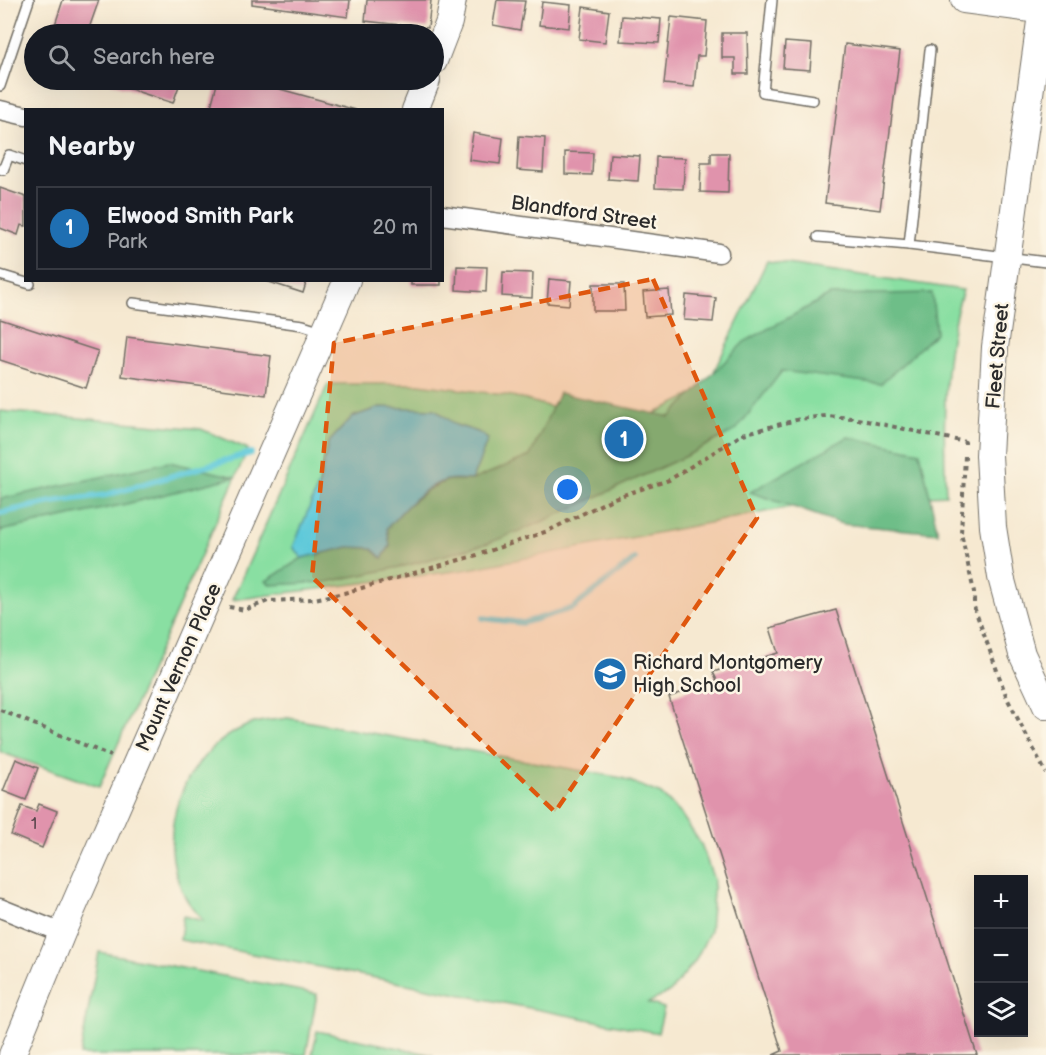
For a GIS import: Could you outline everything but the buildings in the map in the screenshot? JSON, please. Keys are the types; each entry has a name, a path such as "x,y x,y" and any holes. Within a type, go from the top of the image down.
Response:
{"street":[{"path":"444,35 453,0"},
{"path":"964,0 1043,7"},
{"name":"Fleet Street","path":"1043,7 1007,257 994,368 989,455 993,527 1001,577 1022,654 1046,706"},
{"path":"416,108 423,90"},
{"path":"0,110 24,116"},
{"name":"Blandford Street","path":"444,215 719,253"},
{"name":"Mount Vernon Place","path":"12,1055 62,933 345,282"},
{"path":"0,908 62,933"}],"lane":[{"path":"0,86 29,0"},
{"path":"772,0 763,92 813,100"},
{"path":"909,245 930,50"},
{"path":"0,169 3,170 9,155 24,160"},
{"path":"818,237 909,245 1046,262"},
{"path":"0,275 30,284"},
{"path":"133,303 303,325 324,332"}],"path":[{"path":"228,607 245,610 268,601 314,599 344,593 548,531 614,498 669,480 743,434 772,425 826,416 886,424 965,442 961,533 974,592 974,607 1007,698 1046,773"},
{"path":"0,710 111,756"}],"highlighted area":[{"path":"653,279 757,518 555,812 312,577 334,343"}],"green space":[{"path":"767,261 963,290 951,339 948,365 944,445 946,495 822,501 464,570 232,600 328,384 419,384 512,396 625,428 706,388"},
{"path":"932,293 936,333 881,384 782,371 736,430 686,456 544,521 489,543 405,566 327,582 271,585 266,581 302,558 349,547 371,548 383,557 390,546 387,528 406,507 429,489 448,480 472,480 530,456 559,393 670,417 744,342 830,295"},
{"path":"0,411 201,429 248,449 99,787 0,752"},
{"path":"848,437 920,452 938,533 842,524 750,492"},
{"path":"169,462 235,477 126,504 0,531 0,499"},
{"path":"288,718 622,778 661,794 681,814 701,844 714,880 710,931 695,961 670,992 648,1003 664,1008 658,1033 180,940 183,916 203,921 186,898 175,870 172,845 173,820 180,796 191,774 206,754 225,738 253,723"},
{"path":"99,952 317,994 306,1055 80,1055"},
{"path":"317,1031 433,1055 312,1055"}],"water":[{"path":"380,407 435,409 456,425 478,432 488,439 472,480 456,479 438,483 414,500 387,528 390,546 382,558 371,548 349,547 302,558 293,547 319,484 328,443 352,417"}],"waterway":[{"path":"0,513 52,502 106,495 251,453"},
{"path":"483,618 523,623 573,608 635,559"}],"place":[{"name":"Elwood Smith Park","path":"624,439"},
{"name":"Richard Montgomery High School","path":"610,674"}]}
